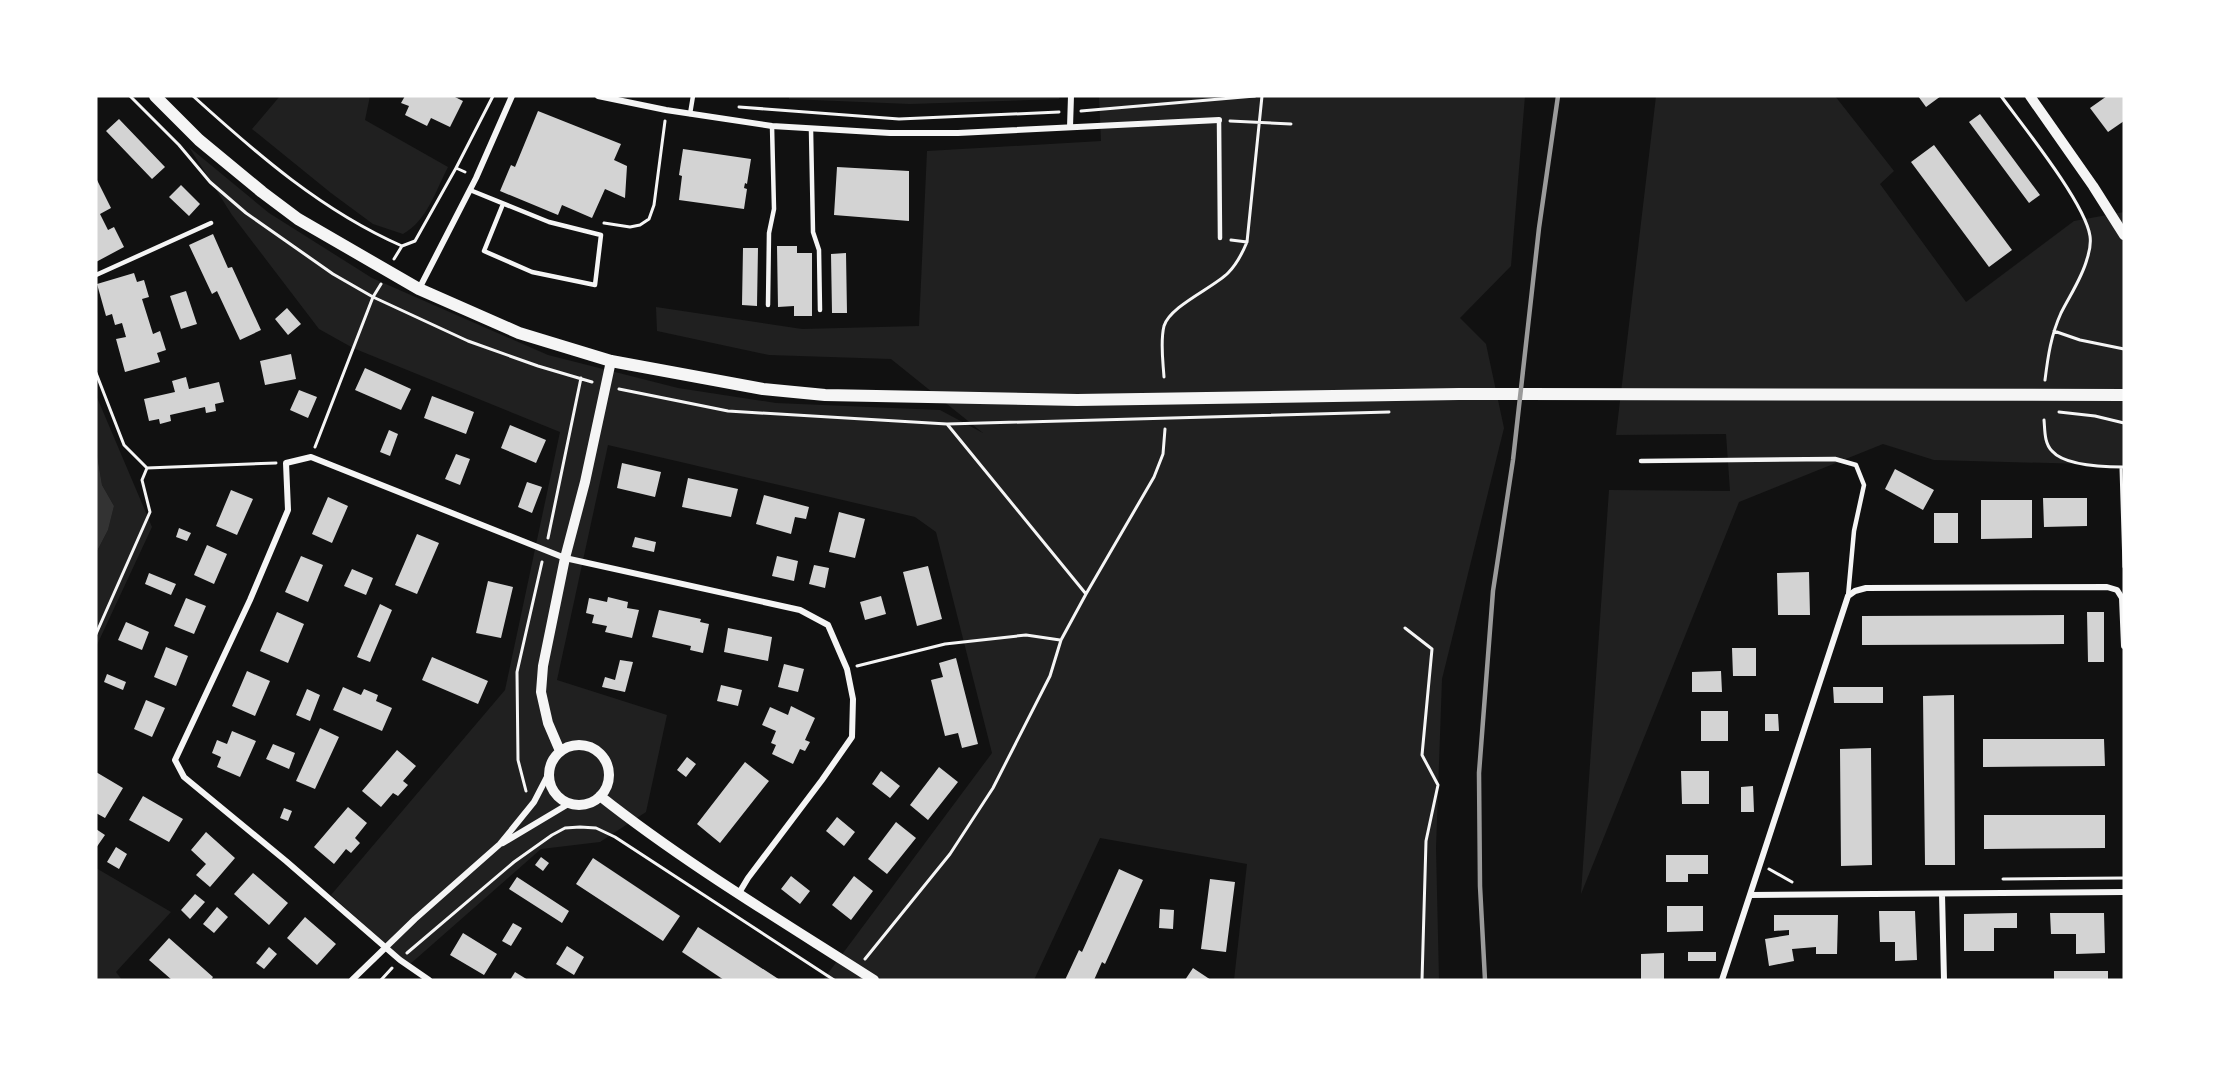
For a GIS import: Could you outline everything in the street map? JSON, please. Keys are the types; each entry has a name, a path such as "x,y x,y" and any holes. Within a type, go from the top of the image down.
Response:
{"main road":[{"path":"155,96 199,140 289,212 419,289 519,333 611,361 751,387 825,394 1077,400 1459,394 2124,394"}],"street":[{"path":"419,289 470,190 512,96"},
{"path":"598,96 690,114 811,130 958,133 1219,120"},
{"path":"1070,127 1071,96"},
{"path":"2031,96 2124,235"},
{"path":"560,751 548,723 541,692 543,666 565,558 585,482 611,361"},
{"path":"429,980 400,960 184,777 175,760 250,600 288,510 286,463 311,457 565,558 800,610 828,625 847,669 853,699 852,737 739,893"},
{"path":"1722,980 1848,596 1866,588 2107,587 2117,590 2122,598 2124,646"},
{"path":"352,980 500,844 534,802 549,773 552,761 560,751 570,746 582,745 593,748 602,755 608,765 609,776 600,796 580,805 559,797 551,786 549,773"},
{"path":"600,796 626,817 739,893 874,980"},
{"path":"500,844 570,803"},
{"path":"1750,895 2124,892"},
{"path":"1942,894 1944,980"}],"lane":[{"path":"690,114 693,96"},
{"path":"1219,120 1220,238"},
{"path":"768,304 769,233 774,209 772,126"},
{"path":"811,130 813,232 819,250 820,310"},
{"path":"470,190 549,222 601,235 595,285 532,272 484,251 503,204"},
{"path":"96,275 211,223"},
{"path":"1641,461 1835,459 1856,465 1864,486 1854,531 1848,596"}],"path":[{"path":"456,168 493,96"},
{"path":"738,107 899,119 1071,111 1255,96"},
{"path":"2001,96 2071,196 2084,217 2090,237 2088,258 2050,344 2045,385"},
{"path":"1219,120 1292,124"},
{"path":"1220,238 1247,242"},
{"path":"311,457 373,297"},
{"path":"2054,331 2080,340 2124,349"},
{"path":"96,373 124,445 147,468 286,463"},
{"path":"1086,594 947,424 1400,412"},
{"path":"2095,416 2124,423"},
{"path":"2044,420 2045,438 2051,451 2059,457 2092,466 2123,467 2124,567"},
{"path":"857,969 950,854 993,788 1050,676 1061,640 1154,477 1163,454 1165,429"},
{"path":"96,634 150,512 142,480 147,468"},
{"path":"1405,628 1432,649 1422,755 1438,785 1426,841 1422,980"},
{"path":"847,669 945,644 1026,636 1061,640"},
{"path":"381,980 422,940 533,847 565,828 580,827 596,828 615,837 834,980"},
{"path":"1761,864 1791,882 1803,882"},
{"path":"1993,879 2124,878"}],"shaded area":[{"path":"280,96 370,96 365,120 448,167 425,213 403,234 373,224 331,193 252,129"},
{"path":"789,96 1060,96 1059,99 910,104 789,99"},
{"path":"1099,96 1525,96 1511,266 1460,318 1486,344 1504,428 1442,679 1436,848 1439,980 1234,980 1247,864 1100,838 1034,980 823,980 992,753 936,532 915,517 608,445 557,680 667,715 646,812 600,842 541,849 409,965 331,895 505,690 560,432 353,348 319,329 232,215 189,147 269,213 372,278 548,355 678,388 776,403 940,410 983,433 891,359 769,355 657,331 656,307 802,329 919,326 927,151 1101,141"},
{"path":"1656,96 1835,96 1894,171 1880,184 1966,302 2074,221 2124,212 2124,465 1934,460 1883,444 1739,502 1581,894 1609,490 1730,491 1726,434 1616,435"},
{"path":"96,395 152,527 96,647 96,553 108,530 114,506 102,485 96,449"},
{"path":"96,449 102,485 114,506 108,530 96,553"},
{"path":"96,868 171,912 116,972 122,980 96,980"}],"building":[{"path":"405,96 453,96 463,101 450,127 431,118 427,126 405,115 409,106 401,103"},
{"path":"1918,96 1941,96 1926,107"},
{"path":"2107,96 2124,96 2124,121 2108,132 2090,108"},
{"path":"538,111 621,144 614,160 627,166 625,198 605,189 592,218 562,205 558,215 500,191 511,165 515,167"},
{"path":"1980,114 2040,195 2029,203 1969,122"},
{"path":"119,119 165,167 152,179 106,131"},
{"path":"1934,145 2012,250 1989,267 1911,162"},
{"path":"683,149 751,159 747,184 745,183 744,188 747,189 744,209 679,200 682,176 679,175"},
{"path":"837,167 909,171 909,221 834,215"},
{"path":"96,178 111,208 100,214 108,230 114,227 124,247 96,262"},
{"path":"181,185 200,204 189,216 169,197"},
{"path":"213,234 228,268 232,267 261,330 240,340 217,291 212,294 189,245"},
{"path":"777,246 797,246 797,253 812,253 812,316 794,316 794,306 778,307"},
{"path":"743,248 758,248 757,306 742,305"},
{"path":"846,253 847,313 832,313 831,254"},
{"path":"134,273 137,282 144,280 149,297 142,299 153,334 160,331 166,350 157,353 160,362 125,372 116,339 126,337 122,323 115,325 112,314 106,316 97,284"},
{"path":"186,291 197,324 181,329 170,296"},
{"path":"287,308 301,324 288,335 275,319"},
{"path":"291,354 296,379 265,385 260,361"},
{"path":"365,368 411,389 401,410 355,390"},
{"path":"186,377 189,389 219,382 224,402 215,404 216,411 206,413 205,407 170,415 171,421 160,424 159,419 149,421 144,399 175,392 172,381"},
{"path":"299,390 317,397 308,418 290,410"},
{"path":"432,396 474,412 466,434 424,418"},
{"path":"510,425 546,440 536,463 501,448"},
{"path":"389,430 398,434 390,456 380,452"},
{"path":"456,454 470,459 460,485 445,479"},
{"path":"622,463 661,472 655,497 617,488"},
{"path":"1895,469 1934,490 1923,510 1885,489"},
{"path":"688,478 738,489 731,517 682,507"},
{"path":"527,482 542,487 532,513 518,507"},
{"path":"231,490 253,499 237,535 216,526"},
{"path":"764,495 809,507 806,519 795,517 791,534 756,524"},
{"path":"328,497 348,506 332,543 312,534"},
{"path":"2043,498 2087,498 2087,526 2044,527"},
{"path":"1981,500 2032,500 2032,538 1981,539"},
{"path":"839,512 865,519 855,558 829,552"},
{"path":"1934,513 1958,513 1958,543 1934,543"},
{"path":"179,528 191,533 187,541 176,537"},
{"path":"417,534 439,543 417,594 395,585"},
{"path":"635,537 656,542 654,552 632,547"},
{"path":"207,545 227,554 214,584 194,575"},
{"path":"301,556 323,565 308,602 285,592"},
{"path":"777,556 798,561 794,581 772,576"},
{"path":"814,565 829,568 825,588 809,584"},
{"path":"928,566 942,619 917,626 903,572"},
{"path":"352,569 373,578 366,595 344,586"},
{"path":"1809,572 1810,615 1778,615 1777,573"},
{"path":"149,573 176,584 171,595 145,584"},
{"path":"488,581 513,587 501,638 476,633"},
{"path":"881,596 886,614 865,620 860,602"},
{"path":"608,597 628,602 627,608 639,610 632,638 605,632 607,626 592,623 594,615 586,613 589,598 607,602"},
{"path":"186,598 206,606 194,634 174,626"},
{"path":"380,604 392,610 370,662 357,657"},
{"path":"659,610 701,619 700,622 709,624 703,653 690,650 691,646 652,637"},
{"path":"277,612 304,624 288,663 260,651"},
{"path":"2087,612 2104,612 2104,662 2088,662"},
{"path":"2064,615 2064,644 1862,645 1862,616"},
{"path":"126,622 149,632 142,650 118,640"},
{"path":"728,628 772,637 768,661 724,652"},
{"path":"166,647 188,656 176,686 154,677"},
{"path":"1732,648 1756,648 1756,676 1733,676"},
{"path":"432,657 488,681 478,704 422,680"},
{"path":"956,658 978,744 962,748 958,733 945,736 931,680 943,677 939,663"},
{"path":"620,660 633,662 625,692 602,687 605,677 615,680"},
{"path":"784,664 804,669 798,692 778,687"},
{"path":"247,671 270,681 255,716 232,706"},
{"path":"1721,671 1722,692 1692,692 1692,672"},
{"path":"107,674 126,682 123,690 104,682"},
{"path":"721,685 742,690 738,706 717,701"},
{"path":"343,687 361,695 364,689 378,695 376,701 392,708 382,731 333,710"},
{"path":"1833,687 1883,687 1883,703 1834,703"},
{"path":"307,689 320,695 310,721 296,715"},
{"path":"1954,695 1955,865 1925,865 1923,696"},
{"path":"146,700 165,708 152,737 134,729"},
{"path":"791,706 815,718 805,740 810,742 805,751 800,749 793,764 772,754 776,745 771,743 776,731 762,725 770,707 788,715"},
{"path":"1701,711 1728,711 1728,741 1701,741"},
{"path":"1765,714 1778,714 1779,731 1765,731"},
{"path":"320,728 339,737 315,789 296,781"},
{"path":"232,731 256,741 240,777 217,767 221,757 212,753 217,740 227,744"},
{"path":"1983,739 2104,739 2105,766 1983,767"},
{"path":"273,744 295,753 289,769 266,759"},
{"path":"1871,748 1872,865 1841,866 1840,749"},
{"path":"397,750 416,766 403,781 408,785 398,796 393,793 381,807 362,791"},
{"path":"687,757 696,764 686,777 677,770"},
{"path":"745,762 769,781 720,843 697,824"},
{"path":"939,767 958,782 928,820 910,805"},
{"path":"881,771 900,786 890,798 872,784"},
{"path":"1681,771 1709,771 1709,804 1682,804"},
{"path":"96,772 123,788 105,818 96,813"},
{"path":"1753,786 1754,812 1741,812 1741,787"},
{"path":"143,796 183,819 169,842 129,820"},
{"path":"348,807 367,823 355,838 360,843 351,853 346,849 334,864 314,847"},
{"path":"284,808 292,811 288,821 280,818"},
{"path":"1984,815 2105,815 2105,848 1984,849"},
{"path":"837,817 855,832 844,846 826,831"},
{"path":"896,822 916,838 887,874 868,859"},
{"path":"96,829 105,835 96,848"},
{"path":"206,832 235,858 210,887 196,875 206,864 191,850"},
{"path":"116,847 127,854 119,869 107,862"},
{"path":"1666,855 1708,855 1708,874 1688,874 1688,882 1666,882"},
{"path":"541,857 549,863 543,871 535,865"},
{"path":"593,858 680,916 663,941 576,884"},
{"path":"1119,869 1143,880 1105,964 1102,962 1094,980 1065,980 1079,950 1082,952"},
{"path":"253,873 288,903 269,925 234,894"},
{"path":"791,876 810,891 800,904 781,889"},
{"path":"854,876 873,891 851,920 832,905"},
{"path":"517,877 569,911 562,923 509,889"},
{"path":"1210,879 1235,882 1226,952 1201,949"},
{"path":"195,894 205,902 190,919 181,910"},
{"path":"1667,906 1703,906 1703,931 1667,932"},
{"path":"217,907 228,917 214,933 203,924"},
{"path":"1160,909 1174,910 1173,929 1159,928"},
{"path":"1879,911 1915,911 1917,960 1895,961 1895,942 1880,942"},
{"path":"2017,913 2017,928 1994,928 1994,951 1964,951 1964,914"},
{"path":"2050,913 2104,913 2105,953 2076,954 2076,934 2051,934"},
{"path":"1774,915 1838,915 1837,954 1816,954 1816,947 1792,949 1794,961 1769,966 1765,939 1789,935 1789,930 1774,931"},
{"path":"305,917 336,944 317,965 287,938"},
{"path":"513,923 522,928 511,946 502,941"},
{"path":"698,927 780,980 724,980 682,952"},
{"path":"463,933 497,954 484,975 450,955"},
{"path":"169,938 213,977 211,980 172,980 149,960"},
{"path":"567,946 584,957 574,975 556,964"},
{"path":"269,947 277,954 264,969 256,963"},
{"path":"1688,952 1716,952 1716,961 1688,961"},
{"path":"1664,953 1664,979 1641,979 1641,954"},
{"path":"1193,968 1211,980 1185,980"},
{"path":"2054,971 2108,971 2108,980 2054,980"},
{"path":"515,972 528,980 510,980"}],"railway":[{"path":"1485,980 1480,886 1479,773 1493,591 1513,460 1539,228 1558,96"}]}
